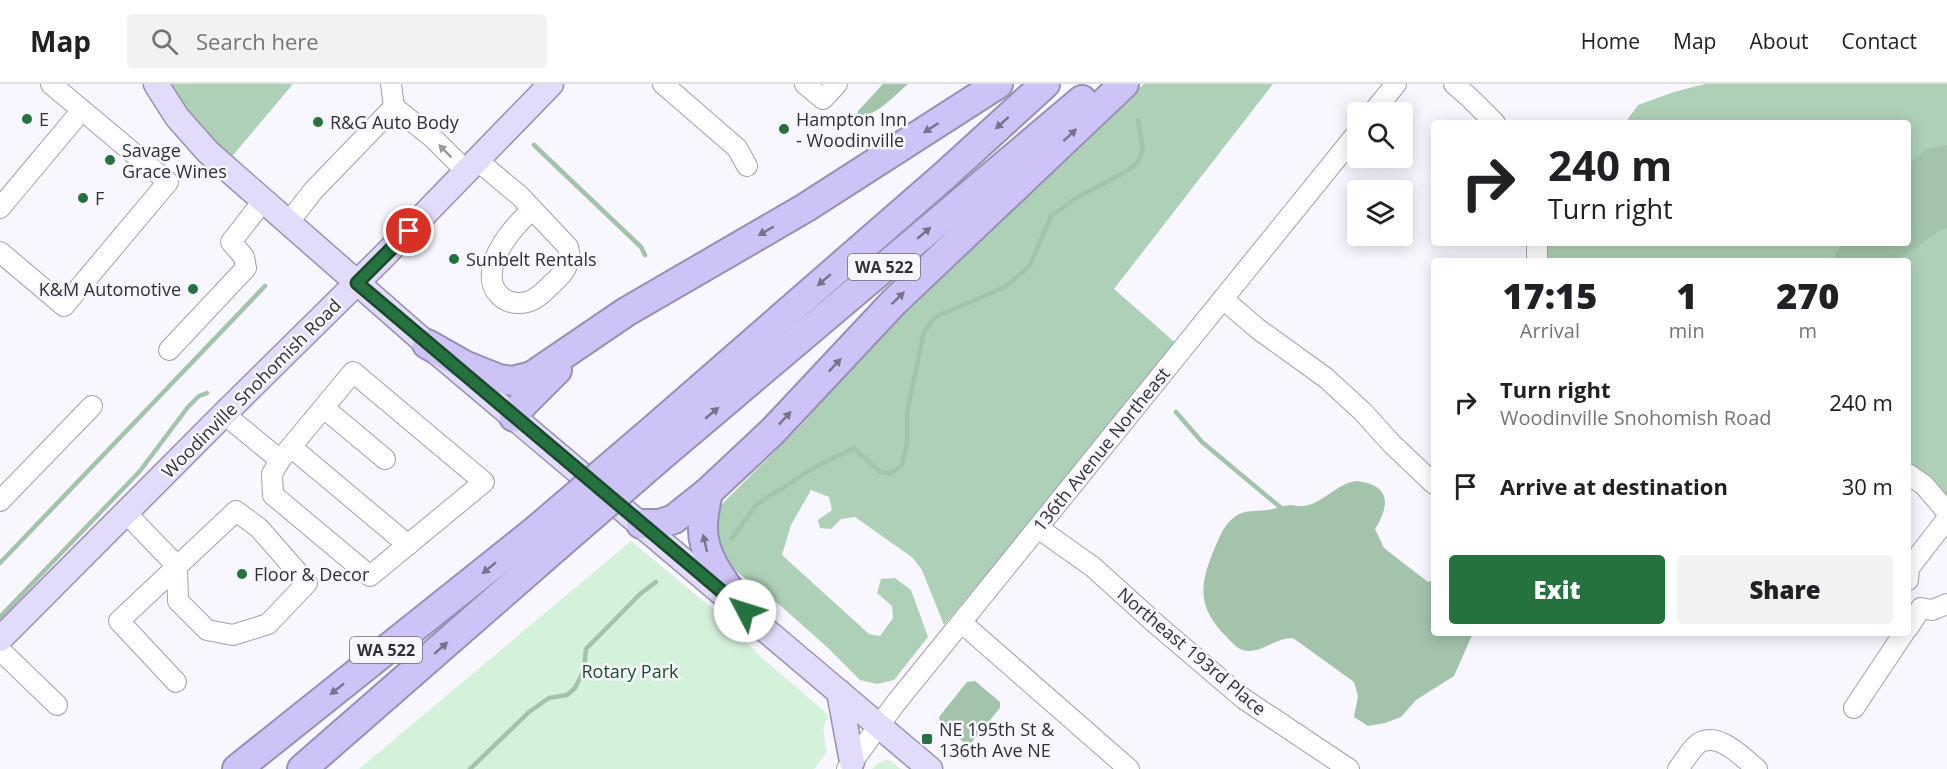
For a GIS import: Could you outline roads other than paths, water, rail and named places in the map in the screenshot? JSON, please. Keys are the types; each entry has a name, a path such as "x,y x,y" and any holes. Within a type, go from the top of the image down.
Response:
{"highway":[{"path":"428,344 485,375 512,381 532,376 655,294 805,208 998,84"},
{"name":"WA 522","path":"657,443 1045,84"},
{"name":"WA 522","path":"302,769 545,540 657,443 1102,84"},
{"path":"641,524 660,524 674,519 708,492 773,431 894,302 1124,84"},
{"path":"514,417 522,405 558,369 603,329"},
{"path":"708,492 702,524 705,544 717,570 745,611"},
{"name":"WA 522","path":"237,769 545,540"}],"main road":[{"path":"156,84 177,117 200,143 263,201 428,344 930,769"},
{"name":"Woodinville Snohomish Road","path":"0,639 357,283 551,84"},
{"path":"839,692 850,765"}],"street":[{"path":"0,252 64,306 168,182 51,84"},
{"path":"390,84 394,106 423,131 472,167 520,196 568,247 569,263 561,276 535,299 526,302 506,301 494,289 492,272 496,258 522,219 532,210"},
{"path":"663,84 737,148 747,166"},
{"path":"805,84 823,99 837,84"},
{"path":"1381,102 1396,84"},
{"path":"1454,84 1492,120"},
{"path":"288,223 313,191 394,106"},
{"path":"0,208 82,110"},
{"name":"136th Avenue Northeast","path":"850,765 895,704 1347,146"},
{"path":"169,350 246,268 244,256 231,242 263,201"},
{"path":"1223,299 1258,329 1326,378 1431,481"},
{"path":"353,372 484,482 370,576 273,495 272,474 285,454 353,372"},
{"path":"0,501 92,406"},
{"path":"324,408 385,459"},
{"path":"224,414 285,454 408,545"},
{"path":"1911,476 1924,485 1947,512"},
{"path":"126,513 177,566 178,601 207,630 233,635 268,624 307,583 259,528 236,511 177,566 119,621 176,682"},
{"path":"1911,567 1947,519"},
{"name":"Northeast 193rd Place","path":"1038,528 1093,567 1244,699 1349,769"},
{"path":"1911,592 1921,608 1932,610 1947,604"},
{"path":"1911,623 1921,608"},
{"path":"962,623 1129,769"},
{"path":"1854,708 1903,636"},
{"path":"0,650 57,705"},
{"path":"1678,769 1698,743 1711,739 1725,744 1757,769"}],"waterway":[{"path":"732,538 757,504 815,467 854,448 879,471 890,474 902,465 907,443 907,412 924,332 935,317 1003,288 1016,278 1030,265 1051,216 1076,198 1129,170 1138,162 1143,149 1138,120"},
{"path":"534,145 641,247 645,255"},
{"path":"0,563 265,286"},
{"path":"0,617 140,471 188,407 199,396 207,393"},
{"path":"1176,412 1202,442 1280,507"},
{"path":"470,769 529,712 549,698 567,695 575,688 584,670 586,649 640,594 656,582"}],"place":[{"name":"E","path":"27,119"},
{"name":"R&G Auto Body","path":"318,122"},
{"name":"Hampton Inn - Woodinville","path":"784,129"},
{"name":"Savage Grace Wines","path":"110,160"},
{"name":"F","path":"83,198"},
{"name":"Sunbelt Rentals","path":"454,259"},
{"name":"K&M Automotive","path":"193,289"},
{"name":"Floor & Decor","path":"242,574"},
{"name":"NE 195th St & 136th Ave NE","path":"927,739"}],"park label":[{"name":"Rotary Park","path":"630,671"}]}
